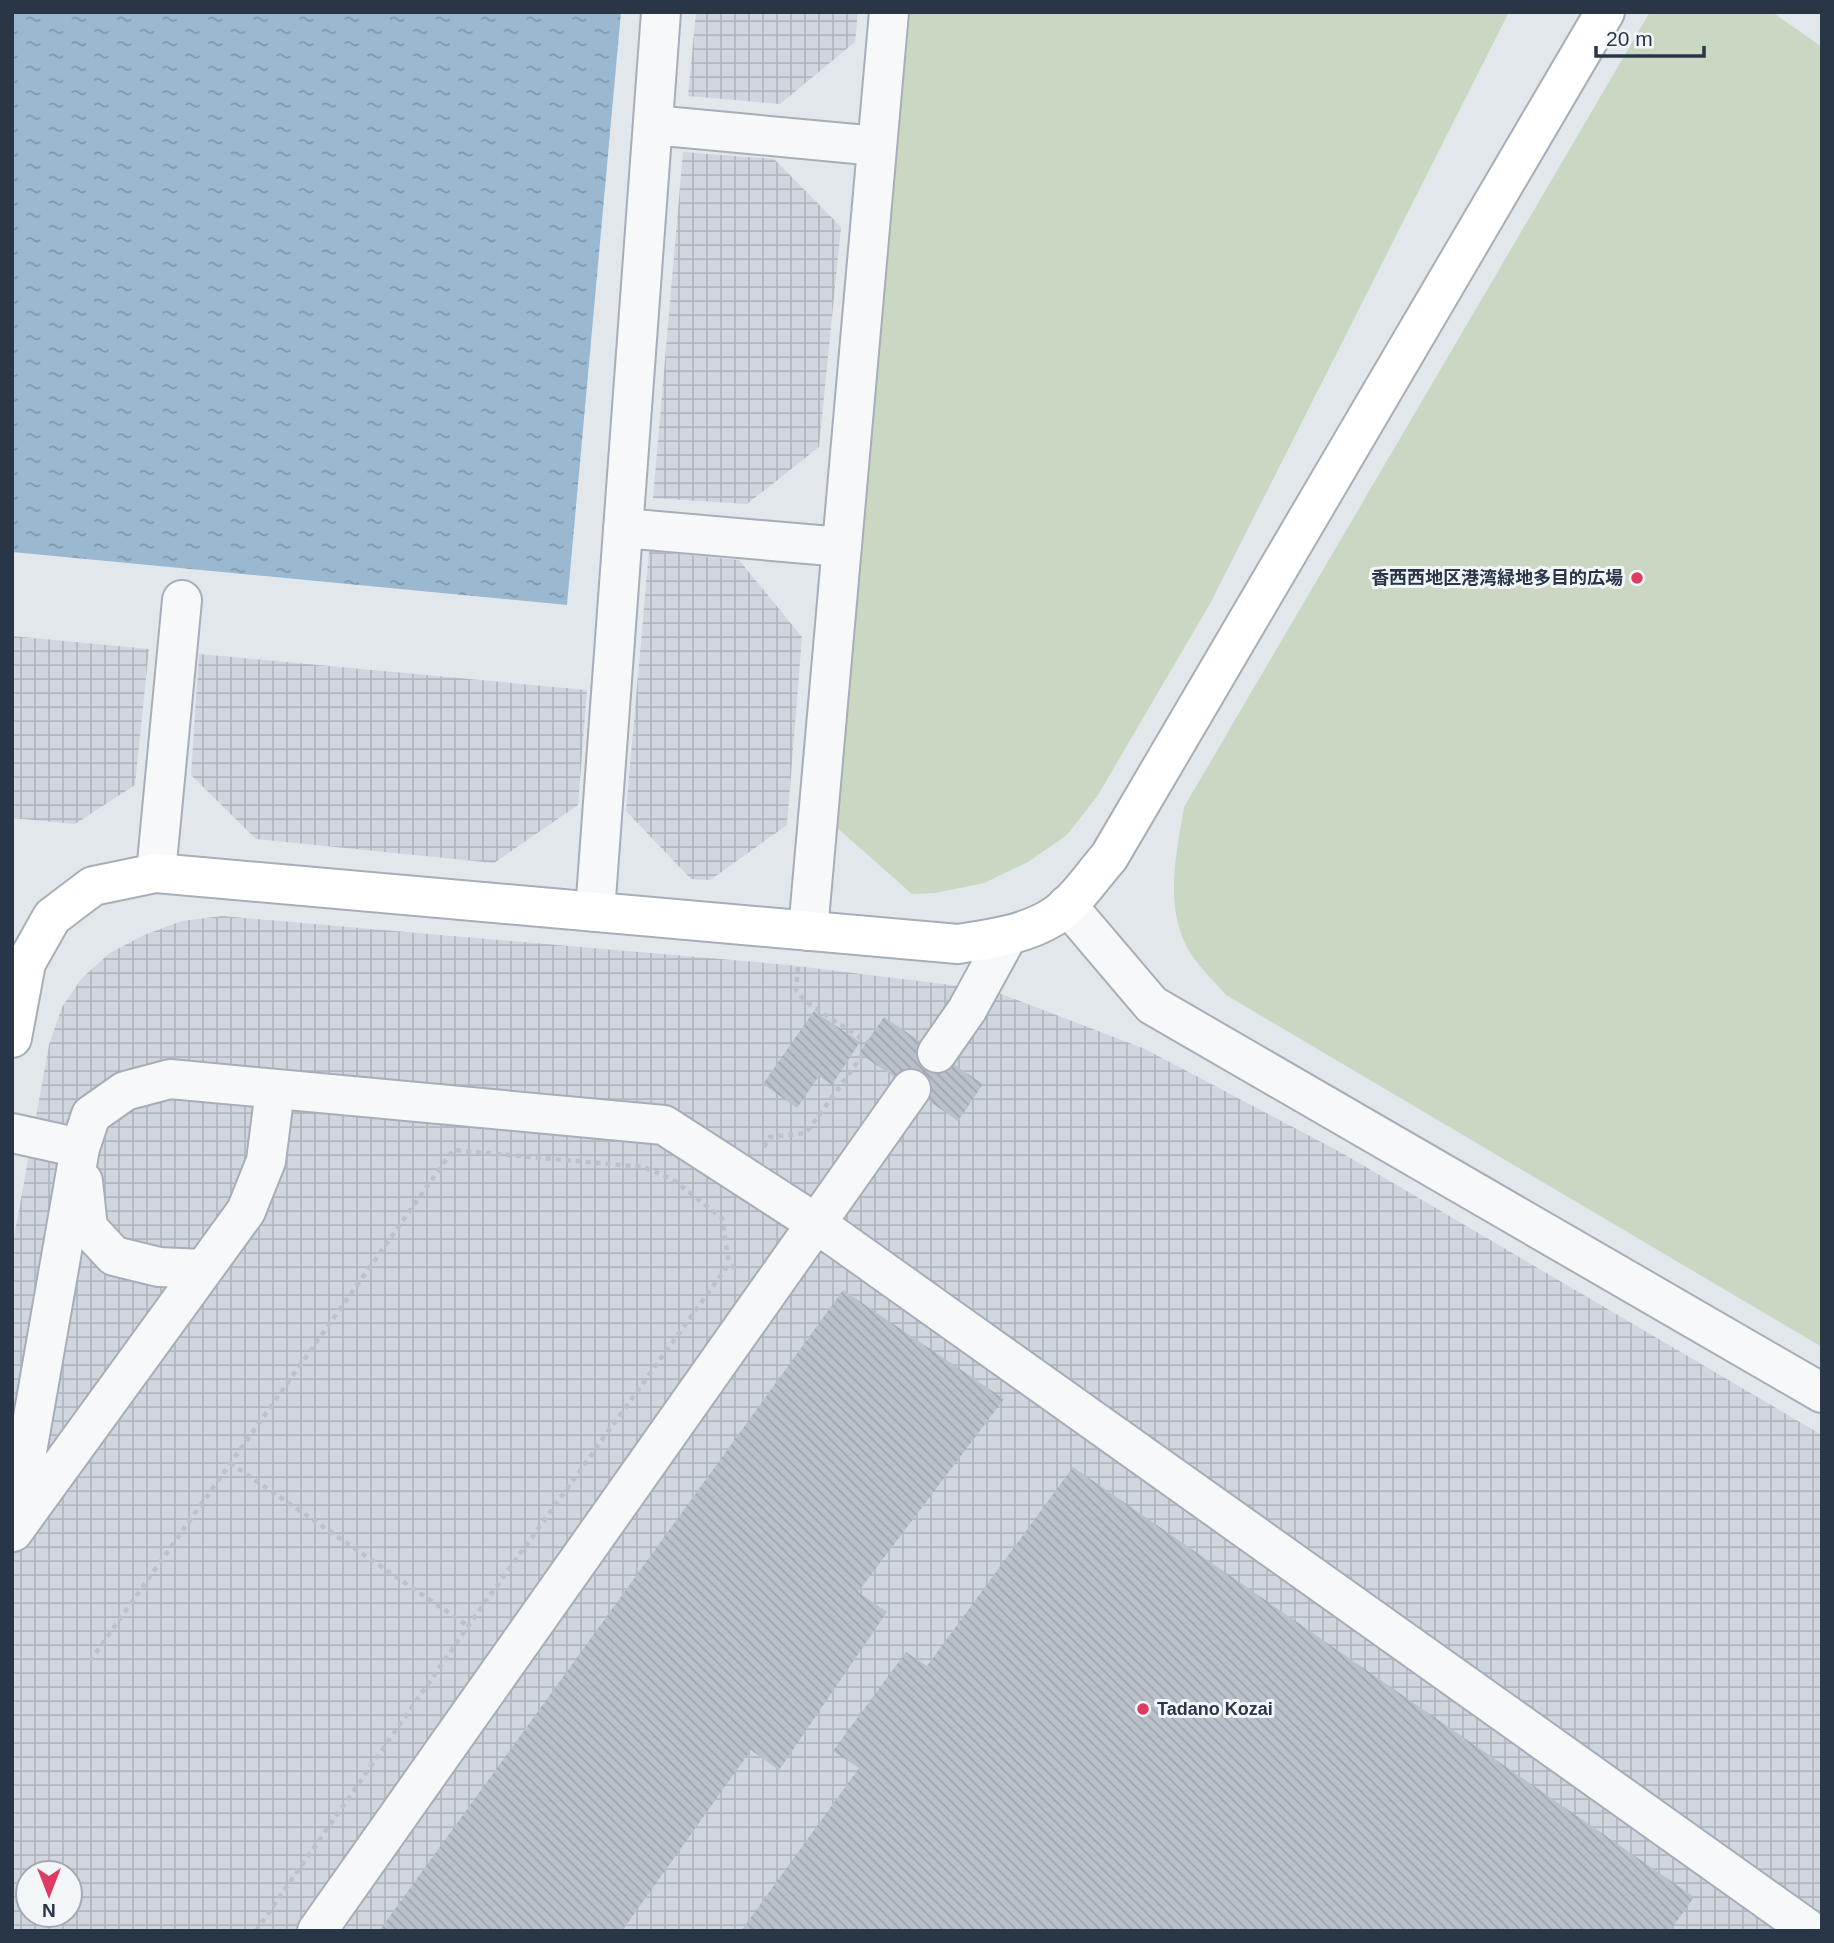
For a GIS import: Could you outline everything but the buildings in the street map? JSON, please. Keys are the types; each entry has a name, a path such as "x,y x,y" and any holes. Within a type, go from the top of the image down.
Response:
{"street":[{"path":"595,912 661,12"},
{"path":"803,945 842,547 889,12"},
{"path":"12,1038 26,963 51,917 93,886 156,873 595,912 803,945 958,944 1007,937 1052,917 1067,905 1110,857 1605,12"},
{"path":"653,125 877,146"},
{"path":"623,528 842,547"},
{"path":"156,873 182,600"},
{"path":"1067,905 1152,1005 1822,1393"},
{"path":"937,1053 967,1010 1007,937"},
{"path":"13,1533 80,1148 91,1115 125,1091 170,1079 664,1125 817,1224 1811,1931"},
{"path":"317,1931 911,1089"},
{"path":"13,1533 246,1211 266,1161 275,1090"},
{"path":"12,1133 80,1148"},
{"path":"80,1148 88,1228 114,1256 159,1267 204,1269"}],"path":[{"path":"803,945 796,990 806,1001 867,1042"},
{"path":"715,1212 770,1138 806,1133 862,1056"},
{"path":"90,1661 453,1150 643,1167 672,1179 722,1218 729,1264 468,1626 256,1931"},
{"path":"729,1264 770,1292"},
{"path":"230,1463 468,1626"}],"shaded area":[{"path":"696,12 858,12 855,42 780,104 688,96"},
{"path":"683,152 774,159 841,227 819,447 747,504 653,498"},
{"path":"649,551 739,560 802,637 787,825 710,880 691,879 626,811"},
{"path":"12,636 149,649 135,785 75,824 12,818"},
{"path":"199,654 587,690 578,805 494,863 256,839 191,775"},
{"path":"222,916 789,965 991,990 1145,1049 1342,1153 1822,1435 1822,1931 12,1931 12,1248 49,1045 62,1007 82,978 110,953 144,935 182,921"}],"green space":[{"path":"910,12 1509,12 1211,602 1098,795 1067,835 1028,862 984,883 935,893 912,894 835,826"},
{"path":"1650,12 1772,12 1822,47 1822,1347 1226,995 1191,954 1182,937 1174,901 1175,863 1184,807"}],"water":[{"path":"12,12 621,12 567,605 12,552"}],"place":[{"name":"香西西地区港湾緑地多目的広場","path":"1637,578"},
{"name":"Tadano Kozai","path":"1143,1709"}]}
